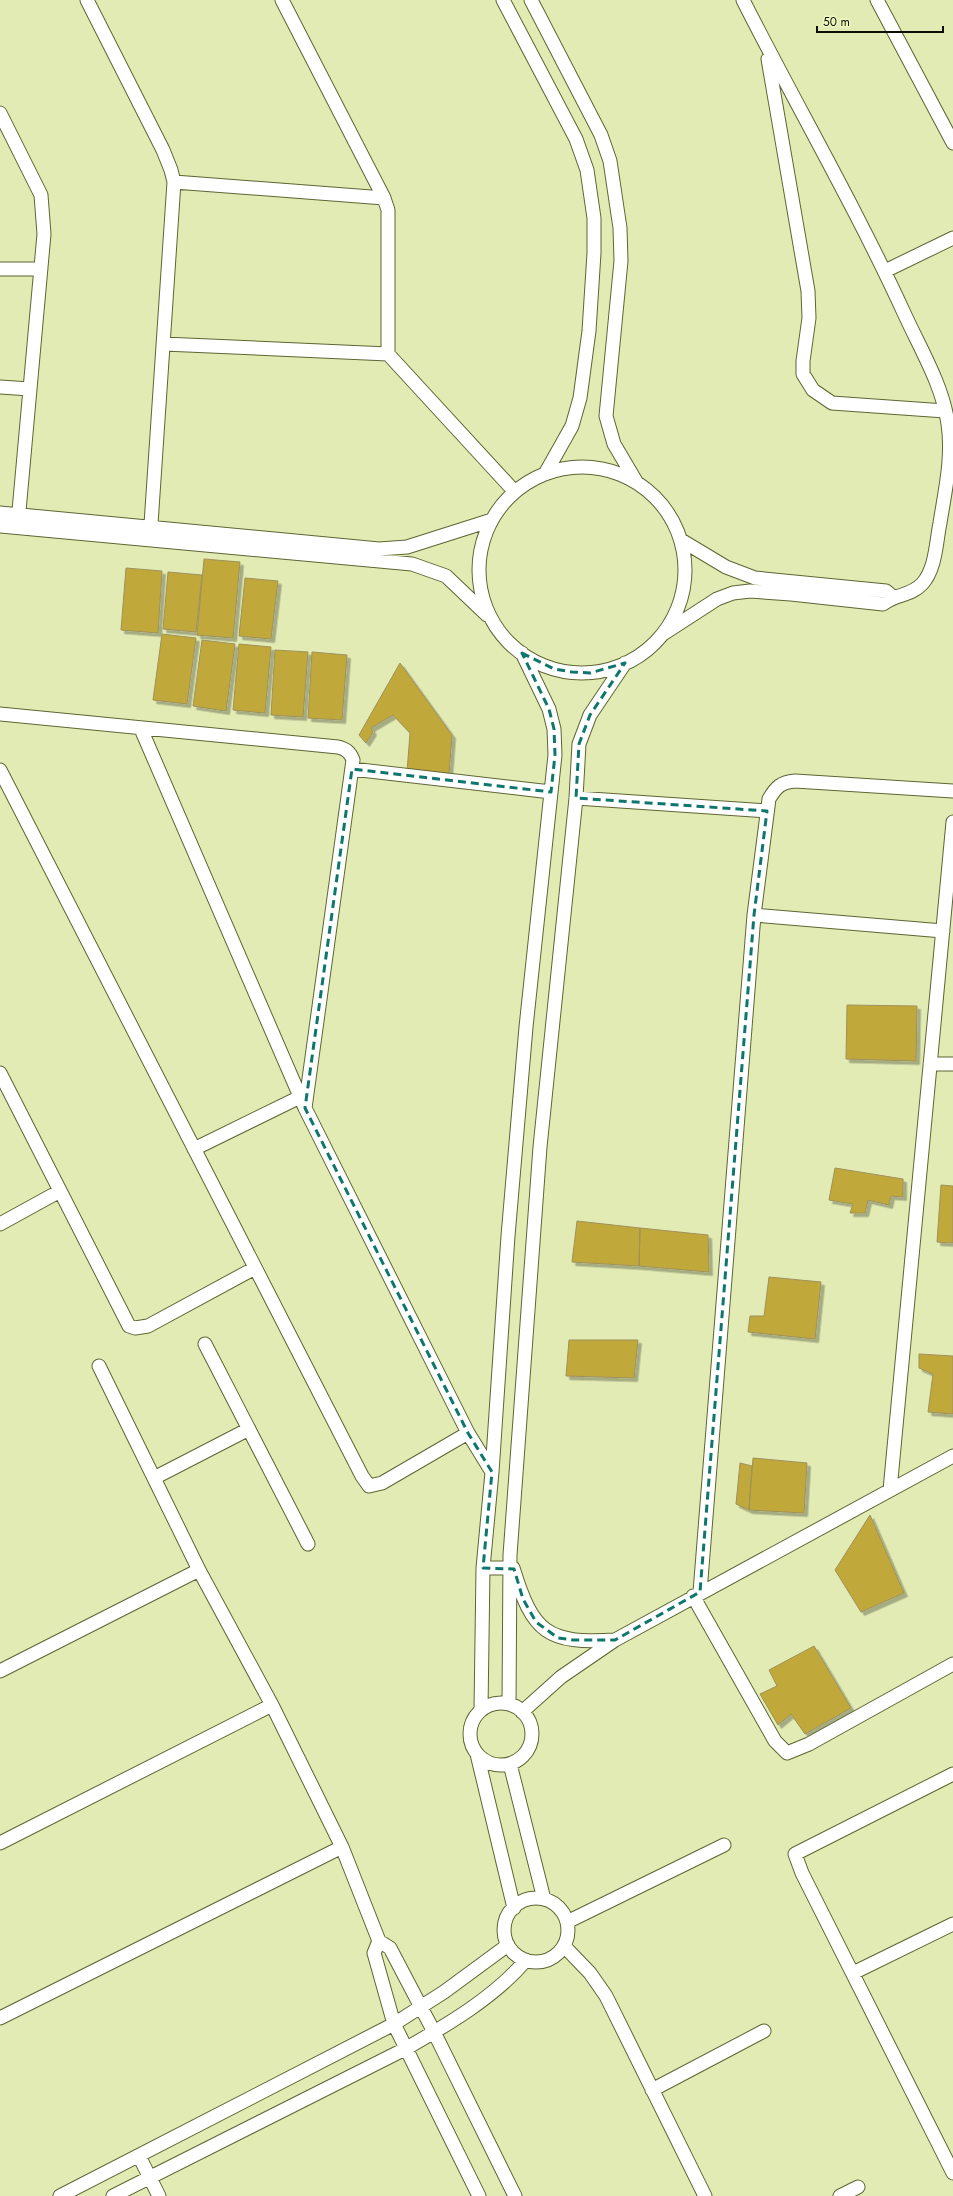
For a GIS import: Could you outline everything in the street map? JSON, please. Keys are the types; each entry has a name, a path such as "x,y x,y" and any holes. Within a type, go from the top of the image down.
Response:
{"street":[{"path":"87,0 163,150 174,182 150,533"},
{"path":"282,0 384,198 388,210 388,354 515,492"},
{"path":"503,0 576,139 586,170 594,218 594,253 589,331 580,398 572,426 545,474"},
{"path":"531,0 601,135 610,161 619,221 621,255 606,416 614,444 637,483"},
{"path":"663,634 676,611 685,579 685,559 681,540 674,523 652,494 637,483 620,474 602,469 582,467 564,469 545,474 515,492 492,520 485,536 479,571 485,605 501,633 522,653 538,663 554,669 572,672 596,672 625,663 646,651 663,634 717,598 733,593 750,591 791,594 883,604 892,596 904,595 922,585 933,561 947,474 950,446 945,411 934,378 862,224 766,47 743,0"},
{"path":"877,0 953,143"},
{"path":"766,47 808,291 809,318 803,361 803,374 813,390 832,403 945,411"},
{"path":"0,113 41,195 44,234 17,528"},
{"path":"174,182 384,198"},
{"path":"885,271 953,238"},
{"path":"0,269 41,270"},
{"path":"164,344 388,354"},
{"path":"0,388 30,389"},
{"path":"0,513 18,514 150,533 412,564 446,576 493,621"},
{"path":"0,526 17,528 150,533 394,549 437,539 492,520"},
{"path":"681,540 726,568 755,578 886,591 892,596"},
{"path":"481,1710 483,1568 492,1472 507,1244 525,1035 555,755 554,729 549,709 522,653"},
{"path":"509,1704 509,1568 540,1147 576,798 579,744 590,715 625,663"},
{"path":"0,714 141,729 338,747 346,749 351,755 353,760 352,769 303,1102"},
{"path":"141,729 303,1102 468,1433 492,1472"},
{"path":"352,769 551,792"},
{"path":"0,770 362,1476 369,1486 382,1483 468,1433"},
{"path":"953,791 788,782 775,788 769,799 754,916 697,1594 775,1741 787,1752 809,1744 953,1664"},
{"path":"576,798 767,811"},
{"path":"890,1490 953,822"},
{"path":"754,916 943,931"},
{"path":"930,1064 953,1064"},
{"path":"0,1073 130,1326 135,1328 148,1326 255,1268"},
{"path":"194,1149 303,1102"},
{"path":"0,1224 60,1191"},
{"path":"205,1344 308,1544"},
{"path":"99,1366 199,1570 272,1705 342,1847 379,1941 390,1948 434,2032 515,2196"},
{"path":"154,1478 249,1429"},
{"path":"522,1712 561,1678 615,1640 953,1456"},
{"path":"510,1555 523,1599 529,1612 546,1631 558,1638 573,1640 615,1640"},
{"path":"483,1568 509,1568"},
{"path":"0,1671 199,1570"},
{"path":"477,1754 492,1764 510,1764 519,1759 527,1751 531,1741 532,1730 528,1720 522,1712 509,1704 494,1704 481,1710 471,1727 472,1746 477,1754 514,1908"},
{"path":"0,1843 272,1705"},
{"path":"510,1764 544,1899"},
{"path":"952,2170 802,1873 795,1854 953,1774"},
{"path":"568,1922 724,1845"},
{"path":"0,2018 342,1847"},
{"path":"544,1899 560,1909 568,1922 567,1938 564,1946 551,1958 542,1961 526,1960 515,1954 508,1945 505,1936 505,1926 508,1916 514,1908 528,1900 544,1899"},
{"path":"853,1973 953,1924"},
{"path":"379,1941 374,1953 394,2024 405,2049 479,2196"},
{"path":"60,2196 394,2024 444,1992 508,1945"},
{"path":"564,1946 590,1973 606,1996 706,2196"},
{"path":"113,2196 405,2049 434,2032 511,1978 526,1960"},
{"path":"652,2090 764,2031"},
{"path":"139,2156 160,2196"},
{"path":"840,2196 858,2188"}],"highlighted area":[{"path":"522,653 554,669 572,672 590,673 625,663 590,715 579,744 576,798 767,811 754,915 700,1592 615,1640 573,1640 558,1638 536,1622 523,1599 514,1569 483,1568 492,1472 468,1433 305,1108 352,769 551,792 555,755 554,729 549,709"}],"building":[{"path":"204,559 240,562 233,638 197,635"},
{"path":"126,568 162,571 158,633 121,630"},
{"path":"168,572 202,575 196,632 163,629"},
{"path":"245,578 278,581 271,639 239,636"},
{"path":"162,634 196,638 187,704 153,700"},
{"path":"202,640 235,644 226,711 193,706"},
{"path":"239,644 271,647 265,713 233,710"},
{"path":"275,650 308,652 303,717 271,715"},
{"path":"312,652 347,655 342,720 308,718"},
{"path":"400,663 452,735 449,774 407,772 410,733 393,715 371,728 373,732 366,743 359,735"},
{"path":"847,1005 917,1006 916,1061 846,1059"},
{"path":"835,1168 903,1179 903,1197 891,1196 889,1205 868,1200 865,1213 850,1213 853,1204 829,1200"},
{"path":"941,1185 953,1186 953,1243 937,1242"},
{"path":"577,1221 640,1228 639,1266 572,1262"},
{"path":"640,1228 708,1235 709,1272 639,1266"},
{"path":"769,1277 821,1282 815,1339 748,1332 750,1316 764,1316"},
{"path":"569,1340 638,1340 634,1378 566,1376"},
{"path":"919,1354 953,1356 953,1414 928,1412 933,1374 919,1368"},
{"path":"753,1458 807,1463 804,1513 749,1510"},
{"path":"740,1463 752,1466 749,1510 736,1504"},
{"path":"870,1515 904,1593 861,1612 835,1570"},
{"path":"814,1646 851,1708 805,1734 791,1714 778,1725 760,1694 777,1686 769,1670"}]}
